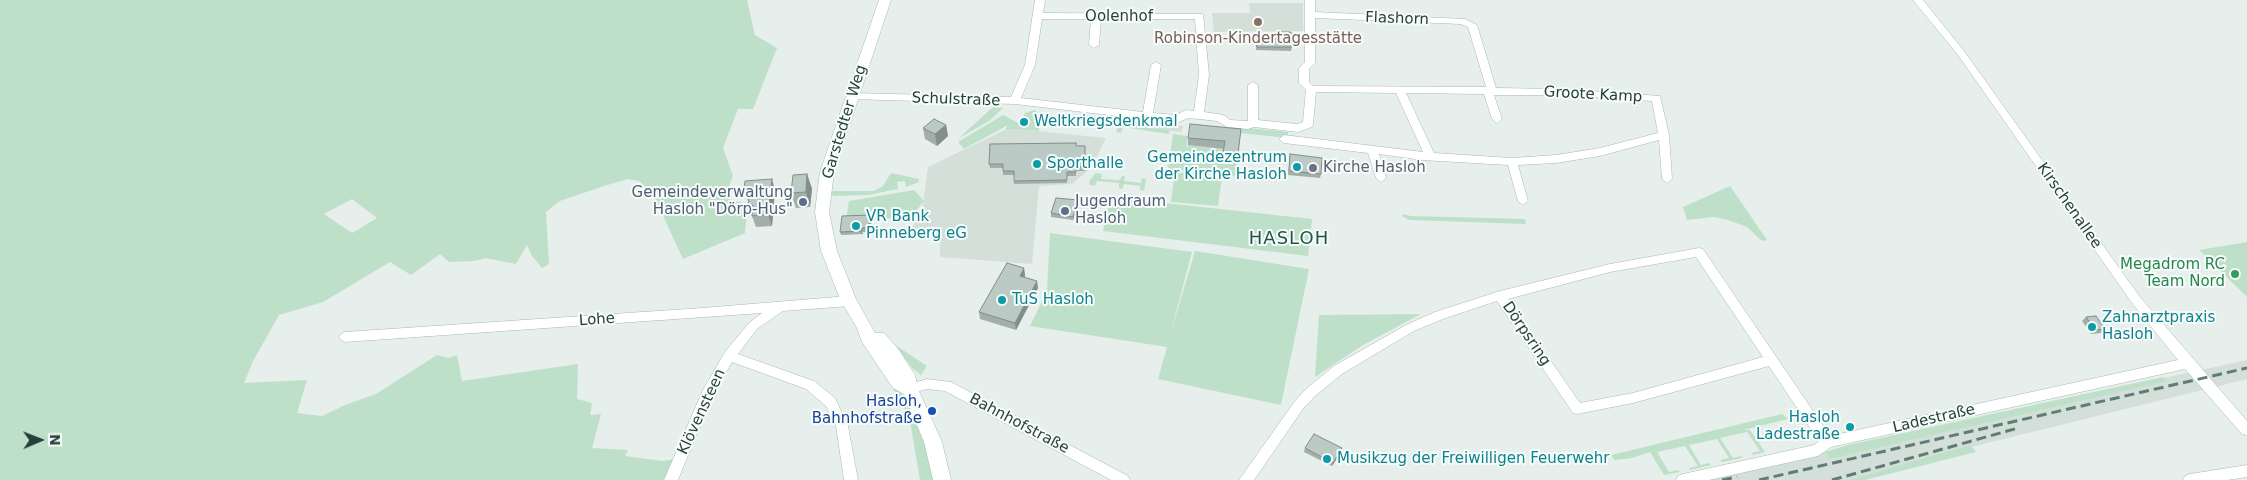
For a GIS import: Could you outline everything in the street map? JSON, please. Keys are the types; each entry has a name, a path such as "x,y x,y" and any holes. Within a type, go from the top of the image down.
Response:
{"main road":[{"name":"Garstedter Weg","path":"885,0 827,172 822,212 829,251 849,301 865,327 868,337 899,383 910,389 933,442 942,480"}],"street":[{"name":"Schulstraße","path":"852,96 1015,101 1030,65 1040,0"},
{"path":"1310,0 1310,63 1304,68 1304,83 1311,89 1299,126 1288,140 1466,160 1512,162 1556,160 1600,152 1664,135"},
{"name":"Kirschenallee","path":"1918,0 1961,53 2136,300 2247,430"},
{"name":"Flashorn","path":"1311,15 1462,21 1472,25 1490,90"},
{"name":"Oolenhof","path":"1038,16 1200,16 1204,75 1199,115"},
{"path":"1094,45 1096,17"},
{"path":"1148,115 1156,66"},
{"path":"1253,85 1254,123"},
{"name":"Groote Kamp","path":"1311,89 1490,90 1656,98 1664,135 1667,179"},
{"path":"1399,90 1430,156"},
{"path":"1490,90 1497,119"},
{"path":"1015,101 1177,119 1186,114 1199,115 1220,118 1227,123 1248,126 1254,123 1299,126"},
{"path":"1299,126 1307,142"},
{"path":"1372,150 1381,178"},
{"path":"1512,162 1523,201"},
{"name":"Dörpsring","path":"1772,360 1633,398 1577,409 1500,296 1610,268 1700,252 1827,442"},
{"path":"1246,480 1299,405 1338,370 1367,352 1426,321 1500,296"},
{"name":"Lohe","path":"345,337 849,301"},
{"name":"Klövensteen","path":"671,480 707,394 729,356 753,326 782,307"},
{"path":"729,356 810,384 831,402 842,426 851,480"},
{"name":"Ladestraße","path":"1683,480 1818,450 1827,442 2188,363"},
{"name":"Bahnhofstraße","path":"910,389 927,384 947,386 1123,480"},
{"path":"2194,480 2247,471"}],"shaded area":[{"name":"Robinson-Kindertagesstätte","path":"1249,3 1303,3 1303,31 1214,32 1212,13 1250,13"},
{"path":"1126,120 1183,126 1182,132 1125,126"},
{"path":"1017,129 1106,138 1091,168 1072,184 1039,186 1032,264 940,257 940,238 905,238 922,212 928,167 1005,130"},
{"path":"2247,360 2247,379 1951,452 1850,480 1706,480 1841,448"}],"green space":[{"path":"0,0 747,0 755,35 777,48 753,109 738,109 723,148 733,176 727,191 730,201 748,203 745,233 683,259 653,194 639,181 628,179 604,186 560,201 546,212 549,264 542,268 532,256 527,245 516,264 485,258 475,261 449,262 440,254 411,275 390,262 323,302 279,315 253,361 244,383 307,380 297,413 322,416 345,405 376,394 437,355 448,358 457,355 462,381 578,364 577,399 592,403 590,415 601,414 592,448 628,450 625,456 663,461 674,459 665,480 0,480","holes":["352,199 377,218 352,233 324,214"]},
{"path":"993,107 1003,108 989,121 959,138"},
{"path":"1035,110 1038,113 1039,131 1005,130 1008,125 964,149 958,142 1003,115 1022,125 1028,121 1023,118 1025,113"},
{"path":"1122,114 1128,115 1125,126 1169,130 1169,134 1123,127 1121,133 1116,132"},
{"path":"1239,127 1288,132 1288,138 1239,133"},
{"path":"1173,134 1188,136 1186,150 1188,145 1224,149 1237,155 1237,176 1168,169"},
{"path":"1175,172 1222,177 1218,206 1171,202"},
{"path":"891,173 919,179 919,182 906,187 905,181 897,182 898,189 868,195 834,196 831,194 832,191 874,191 883,186"},
{"path":"1096,173 1102,174 1101,179 1120,180 1122,176 1125,176 1124,181 1141,183 1142,178 1146,179 1144,191 1140,190 1140,186 1124,184 1122,189 1119,188 1119,183 1097,181 1095,186 1090,185 1089,181"},
{"path":"1730,186 1767,240 1762,241 1747,227 1728,220 1714,217 1687,220 1683,207"},
{"path":"914,190 924,201 908,221 901,222 901,217 875,220 875,217 846,219 849,201"},
{"path":"1110,197 1312,219 1308,256 1103,231"},
{"path":"1402,214 1411,216 1525,219 1526,224 1409,220 1402,216"},
{"path":"1050,233 1192,252 1170,335 1195,251 1309,269 1281,405 1158,379 1167,347 1030,326 1047,291"},
{"name":"Megadrom RC Team Nord","path":"2247,242 2247,297 2199,250"},
{"path":"1421,314 1363,345 1315,377 1319,315"},
{"path":"897,346 927,366 921,375 913,369"},
{"path":"890,376 912,409 922,431 937,480 920,480 911,427 906,411 887,378"},
{"path":"2163,377 2167,381 1829,459 1825,452 1848,445"},
{"path":"1782,414 1788,419 1743,430 1750,430 1765,452 1753,455 1751,453 1760,451 1747,432 1720,438 1733,458 1741,456 1742,458 1722,462 1720,460 1729,458 1717,439 1689,445 1701,465 1710,463 1711,465 1690,470 1689,468 1698,466 1685,446 1657,452 1669,472 1678,470 1679,472 1664,475 1650,452 1632,458 1615,460 1611,455"},
{"path":"1970,445 1976,452 1865,480 1850,480"}],"building":[{"path":"1281,32 1291,32 1292,47 1257,47 1256,35 1280,35"},
{"path":"934,119 946,125 935,134 923,128"},
{"path":"1190,124 1241,129 1238,154 1223,153 1225,141 1188,138"},
{"name":"Sporthalle","path":"1076,143 1076,146 1085,146 1085,167 1076,167 1076,172 1067,172 1067,180 1014,181 1014,171 1003,171 1003,164 989,164 990,144"},
{"path":"1290,154 1322,158 1321,174 1289,171"},
{"path":"807,174 806,192 791,193 793,175"},
{"path":"772,179 768,214 752,216 753,205 748,205 750,189 744,190 745,181"},
{"name":"Jugendraum Hasloh","path":"1056,198 1078,200 1073,217 1051,213"},
{"name":"VR Bank Pinneberg eG","path":"870,215 869,228 862,228 862,231 840,232 842,216"},
{"name":"TuS Hasloh","path":"1007,263 1024,268 1020,276 1037,281 1015,323 979,312"},
{"path":"2096,316 2105,329 2095,330 2086,317"},
{"name":"Musikzug der Freiwilligen Feuerwehr","path":"1314,434 1342,448 1333,463 1305,448"}],"railway":[{"path":"1759,480 2247,368"},
{"path":"1832,480 2018,428"},
{"path":"1722,480 1737,477"}],"place":[{"name":"Robinson-Kindertagesstätte","path":"1258,22"},
{"name":"Weltkriegsdenkmal","path":"1024,122"},
{"name":"Sporthalle","path":"1037,164"},
{"name":"Gemeindezentrum der Kirche Hasloh","path":"1297,167"},
{"name":"Kirche Hasloh","path":"1313,168"},
{"name":"Gemeindeverwaltung Hasloh \"Dörp-Hus\"","path":"803,202"},
{"name":"Jugendraum Hasloh","path":"1065,211"},
{"name":"VR Bank Pinneberg eG","path":"856,226"},
{"name":"Megadrom RC Team Nord","path":"2235,274"},
{"name":"TuS Hasloh","path":"1002,300"},
{"name":"Zahnarztpraxis Hasloh","path":"2092,327"},
{"name":"Hasloh, Bahnhofstraße","path":"932,411"},
{"name":"Hasloh Ladestraße","path":"1850,427"},
{"name":"Musikzug der Freiwilligen Feuerwehr","path":"1327,459"}],"district":[{"name":"HASLOH","path":"1289,239"}]}
